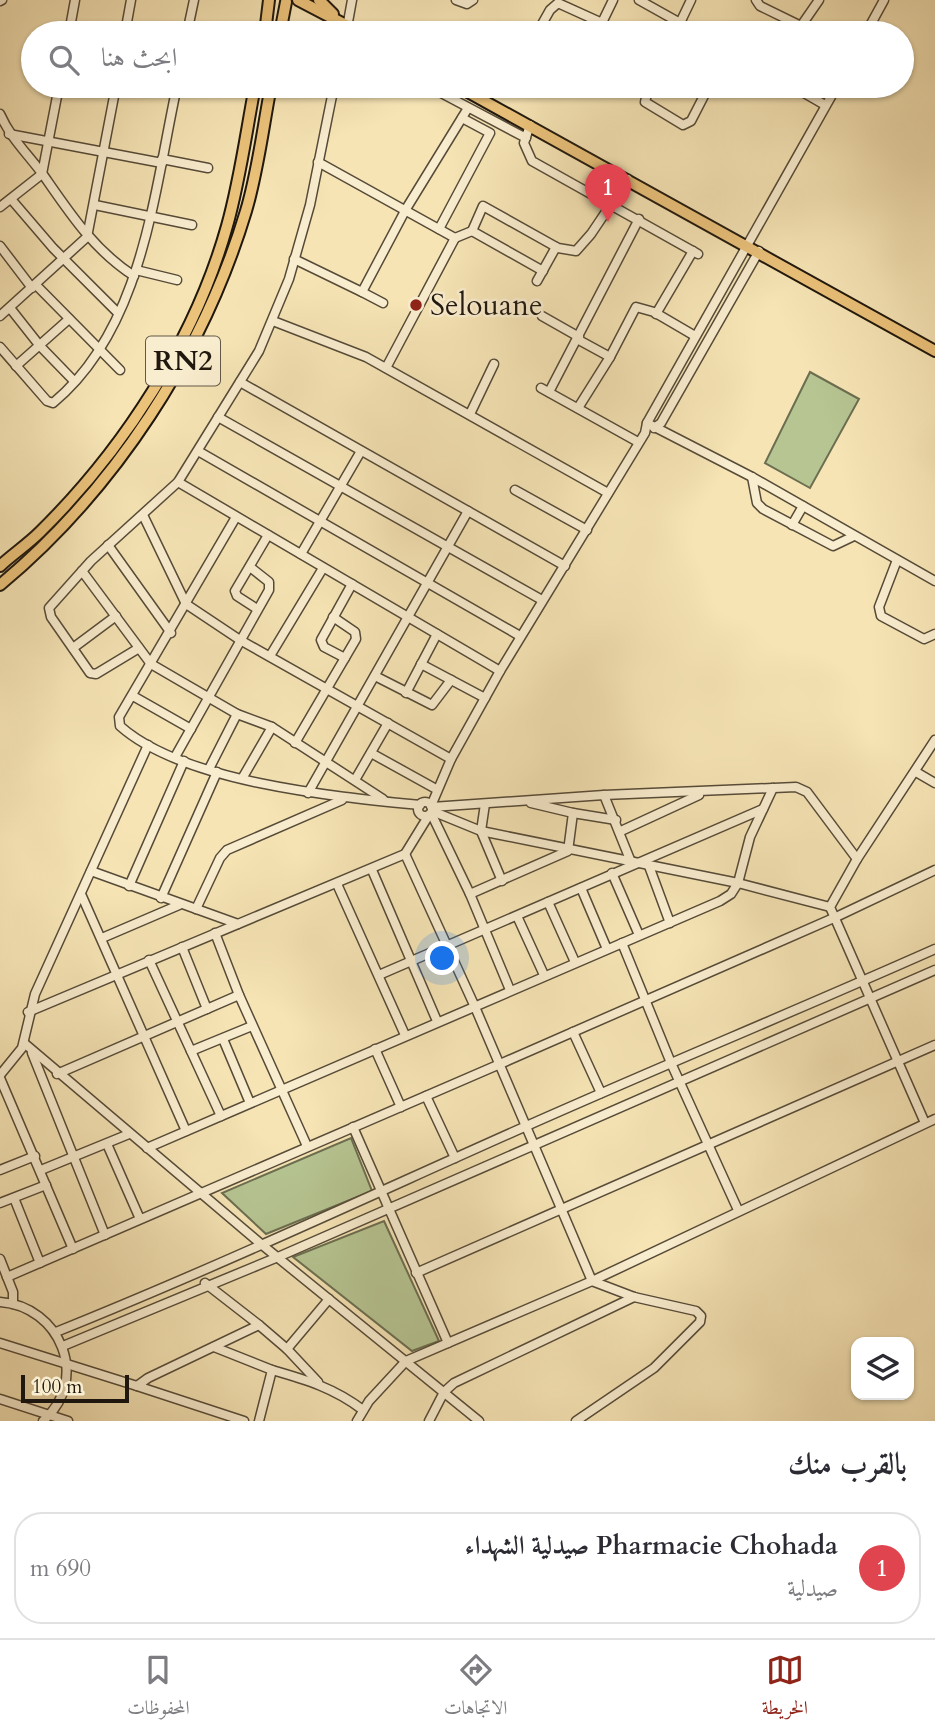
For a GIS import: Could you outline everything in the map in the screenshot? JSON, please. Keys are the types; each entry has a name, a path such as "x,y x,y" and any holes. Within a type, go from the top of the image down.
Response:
{"highway":[{"path":"267,21 271,0 289,1 283,21"},
{"path":"299,0 334,21"},
{"path":"319,0 338,21"},
{"name":"RN2","path":"0,566 39,533 88,480 139,411 187,329 227,226 253,98"},
{"name":"RN2","path":"0,584 100,482 184,360 220,283 246,209 269,98"},
{"path":"479,98 747,244 935,351"}],"street":[{"path":"71,21 75,0"},
{"path":"127,21 131,0"},
{"path":"190,21 194,0"},
{"path":"346,21 352,0"},
{"path":"456,0 467,4 473,0"},
{"path":"603,21 613,0"},
{"path":"639,0 676,21"},
{"path":"681,21 691,0"},
{"path":"756,0 761,6 791,21"},
{"path":"804,21 818,0"},
{"path":"873,21 884,0"},
{"path":"544,21 558,3 598,21"},
{"path":"57,98 42,174 4,201 118,313"},
{"path":"0,316 65,260 87,237 114,98"},
{"path":"0,347 50,402 55,401 74,381 98,348 118,313 135,273 151,216 175,98"},
{"path":"139,648 93,675 49,612 51,605 82,570 177,482 240,382 273,321 294,259 331,98"},
{"path":"450,98 526,138"},
{"path":"646,98 645,102 683,125 691,121 703,98"},
{"path":"813,98 825,105"},
{"path":"645,433 647,423 829,98"},
{"path":"362,292 406,209 468,108"},
{"path":"0,114 9,134 42,174 87,237 135,273 177,280"},
{"path":"439,229 490,133 462,118"},
{"path":"530,125 526,138 527,153 532,161 696,253 656,314"},
{"path":"9,134 208,168"},
{"path":"318,162 455,238"},
{"path":"386,368 455,238 472,231 483,206 556,247 570,251 582,246 628,179"},
{"path":"95,205 192,225"},
{"path":"638,442 545,390 578,338 639,219"},
{"path":"472,231 543,271"},
{"path":"0,246 3,257 120,370"},
{"path":"537,281 556,247"},
{"path":"28,1012 405,854 420,832 427,810 451,759 520,636 587,530 638,442 645,433 656,427 759,251"},
{"path":"294,259 383,303"},
{"path":"578,408 610,357 634,308 642,306 695,336"},
{"path":"10,308 40,346 74,381"},
{"path":"542,316 610,357"},
{"path":"16,366 69,319"},
{"path":"273,321 337,344 386,368 608,493"},
{"path":"470,414 494,364"},
{"path":"240,382 565,566"},
{"path":"218,417 542,600"},
{"path":"647,423 752,477 935,581"},
{"path":"301,554 361,450"},
{"path":"198,451 319,523 520,636"},
{"path":"752,477 759,506 833,546 854,536"},
{"path":"177,482 500,671"},
{"path":"515,490 587,530"},
{"path":"792,525 803,506"},
{"path":"308,793 468,511"},
{"path":"143,515 186,604 240,640 451,759"},
{"path":"236,517 118,722 125,730 148,745 213,770 308,793 399,803 427,810 481,831 568,851 738,883 830,906 896,1063 925,1123"},
{"path":"257,609 236,593 268,535"},
{"path":"108,545 171,633"},
{"path":"897,560 879,607 881,616 924,639 935,634"},
{"path":"129,886 191,729 270,585 250,567"},
{"path":"270,656 323,568"},
{"path":"82,570 151,664 237,714 272,727 384,800"},
{"path":"345,658 322,644 322,635 352,584"},
{"path":"73,648 116,616"},
{"path":"295,743 356,639 356,634 333,617"},
{"path":"406,693 437,634"},
{"path":"421,664 485,698"},
{"path":"374,676 432,705 451,680"},
{"path":"133,696 191,729"},
{"path":"160,898 237,714"},
{"path":"355,780 388,723"},
{"path":"243,777 272,727"},
{"path":"830,906 857,859 935,740"},
{"path":"73,1249 0,1076 24,1043 28,1012 148,745"},
{"path":"371,753 436,790"},
{"path":"916,772 935,783"},
{"path":"146,1149 720,901 731,894 738,883 740,865 773,788"},
{"path":"427,810 604,795 796,788 807,792 857,859"},
{"path":"621,831 705,792"},
{"path":"604,795 635,862"},
{"path":"196,909 220,858 227,850 345,799"},
{"path":"525,801 616,820"},
{"path":"485,804 481,831 502,881"},
{"path":"379,975 635,862 763,809"},
{"path":"427,810 470,894 510,990"},
{"path":"568,851 573,813"},
{"path":"470,894 568,851"},
{"path":"405,854 475,1007 532,1146 592,1281 634,1297 696,1311 701,1316 700,1322 654,1368 576,1421"},
{"path":"649,866 670,923"},
{"path":"372,870 437,1021"},
{"path":"7,1277 500,1065 836,917 935,870"},
{"path":"91,871 179,905 238,924"},
{"path":"612,873 639,936"},
{"path":"337,884 405,1035"},
{"path":"581,888 607,949"},
{"path":"81,894 186,1131"},
{"path":"548,902 575,962"},
{"path":"102,938 179,905"},
{"path":"517,916 544,975"},
{"path":"215,933 280,1090 307,1146"},
{"path":"622,943 679,1082 738,1210"},
{"path":"182,947 206,1009"},
{"path":"56,1332 198,1275 525,1126 935,949"},
{"path":"149,960 220,1116"},
{"path":"63,1346 206,1284 278,1257 935,970"},
{"path":"57,1074 239,995"},
{"path":"191,1051 253,1026"},
{"path":"573,1032 601,1093"},
{"path":"223,1039 250,1103"},
{"path":"24,1043 146,1149 479,1421"},
{"path":"416,1273 935,1045"},
{"path":"375,1048 401,1107"},
{"path":"31,1051 105,1235"},
{"path":"426,1096 455,1158"},
{"path":"357,1421 388,1378 406,1361 592,1281 935,1119"},
{"path":"353,1127 448,1343"},
{"path":"41,1170 129,1134"},
{"path":"107,1144 140,1219"},
{"path":"1,1168 35,1156"},
{"path":"0,1203 46,1185"},
{"path":"14,1198 40,1263"},
{"path":"0,1259 13,1304"},
{"path":"198,1275 287,1349 319,1383"},
{"path":"429,1421 444,1392 454,1383 634,1297"},
{"path":"287,1349 329,1299"},
{"path":"0,1302 33,1311 56,1332 63,1346 67,1364 60,1400 47,1418"},
{"path":"136,1387 259,1325"},
{"path":"0,1343 244,1421"},
{"path":"214,1347 272,1370 319,1383 339,1392 363,1410"},
{"path":"259,1421 272,1370"},
{"path":"0,1399 47,1418 68,1421"}],"green space":[{"path":"810,372 859,399 810,488 765,463"},
{"path":"351,1138 372,1191 266,1234 222,1193"},
{"path":"384,1221 439,1341 412,1351 293,1257"}],"place":[{"name":"Pharmacie Chohada صيدلية الشهداء","path":"608,222"},
{"name":"Selouane","path":"416,305"}]}
